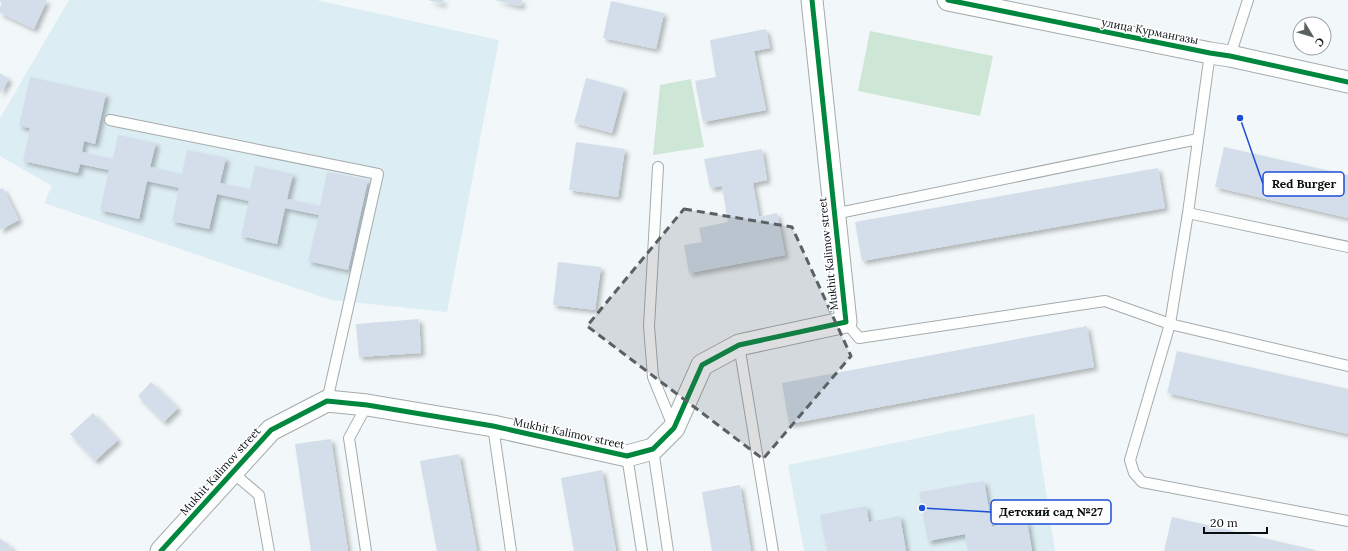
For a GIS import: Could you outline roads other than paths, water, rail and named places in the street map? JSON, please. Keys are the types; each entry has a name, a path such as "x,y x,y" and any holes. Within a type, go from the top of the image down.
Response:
{"street":[{"name":"Mukhit Kalimov street","path":"161,551 271,430 327,401 367,405 492,426 628,456 653,449 674,428 702,365 739,345 846,322 812,0"},
{"name":"улица Курмангазы","path":"948,0 969,2 1348,82"}],"lane":[{"path":"1248,0 1220,54 1198,138 1188,213 1170,324 1130,460 1134,473 1142,482 1348,521"},
{"path":"110,120 378,174 327,401"},
{"path":"834,214 1198,138"},
{"path":"658,167 649,326 653,376 674,428"},
{"path":"1188,213 1348,247"},
{"path":"846,322 859,338 1105,301 1170,324 1348,366"},
{"path":"739,345 773,551"},
{"path":"366,551 349,438 367,405"},
{"path":"492,426 511,551"},
{"path":"653,449 668,551"},
{"path":"628,456 642,551"},
{"path":"232,472 259,495 269,551"}],"place":[{"name":"Red Burger","path":"1240,118"},
{"name":"Детский сад №27","path":"922,508"}]}
